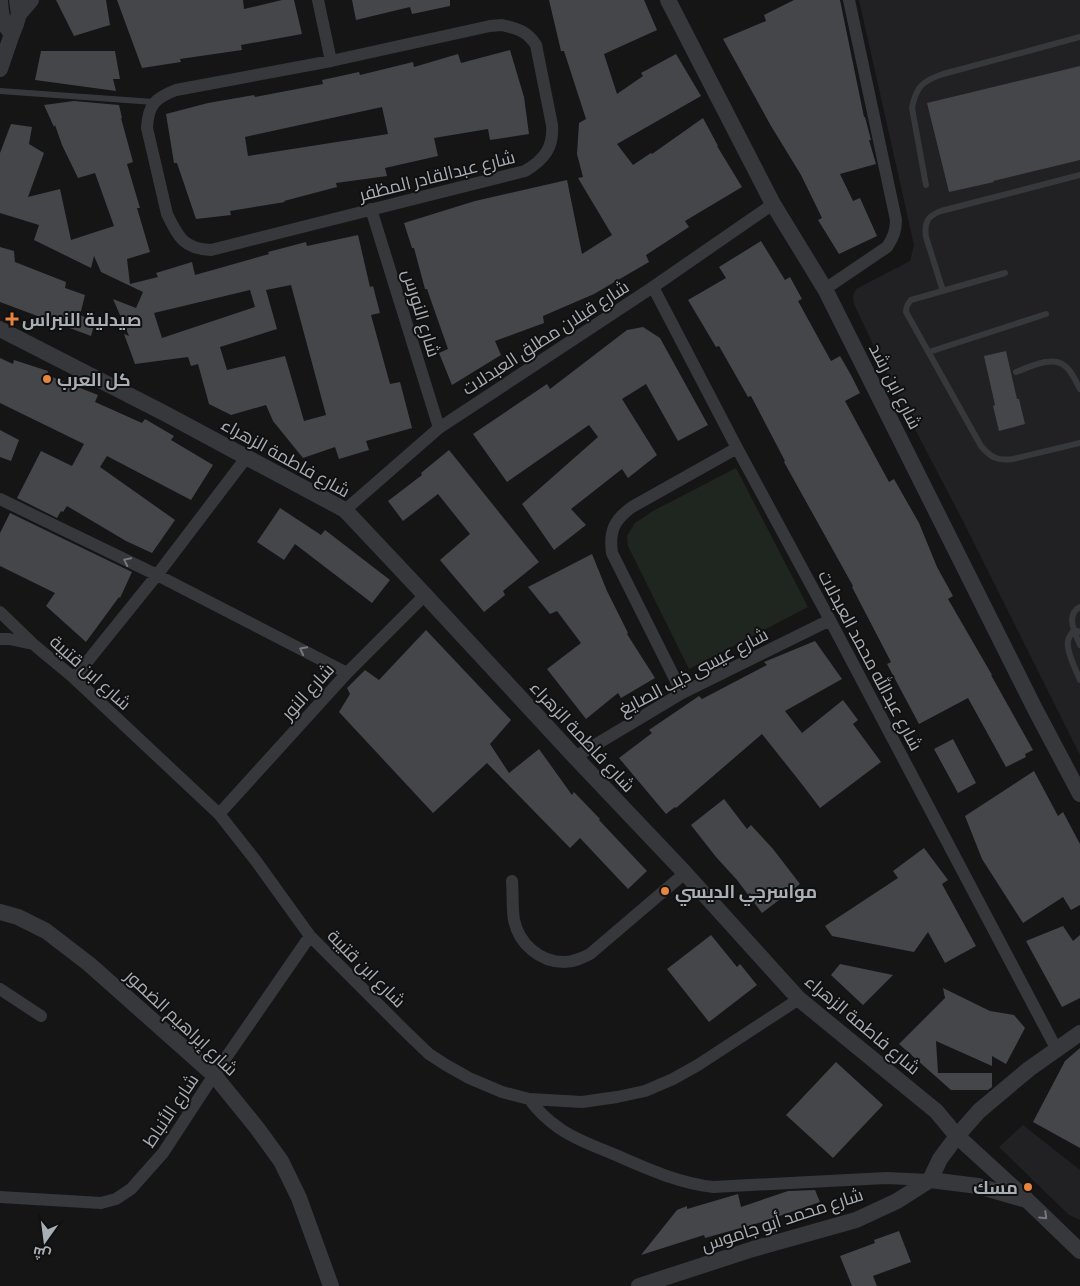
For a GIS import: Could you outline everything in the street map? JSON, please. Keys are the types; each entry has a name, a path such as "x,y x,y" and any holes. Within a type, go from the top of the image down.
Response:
{"street":[{"path":"0,69 16,24 18,7 31,0"},
{"path":"318,0 331,60"},
{"name":"شارع ابن رشد","path":"668,0 773,204 825,289 1080,794"},
{"path":"825,289 887,247 896,231 896,220 849,0"},
{"path":"0,12 5,26 12,34"},
{"name":"شارع عبدالقادر المظفر","path":"502,25 522,31 530,36 536,45 553,135 545,155 537,164 525,171 211,250 199,249 186,244 172,225 167,214 146,128 147,118 154,102 162,95 176,90 331,60 490,26 502,25"},
{"name":"شارع قبلان مطلق العبدلات","path":"344,510 439,428 653,287 773,204"},
{"name":"شارع النورس","path":"371,210 439,428"},
{"name":"شارع عبدالله محمد العبدلات","path":"653,287 736,448 830,620 1057,1050"},
{"name":"شارع فاطمة الزهراء","path":"0,329 164,413 344,510 426,595 685,873 799,999 936,1111 957,1136 1080,1251"},
{"path":"682,693 612,553 612,530 621,515 632,507 736,448"},
{"path":"74,678 157,575 246,458"},
{"path":"0,498 157,575 347,673"},
{"name":"شارع النور","path":"219,814 347,673 426,595"},
{"name":"شارع ابن قتيبة","path":"0,612 33,644 74,678 219,814 256,861 310,936 429,1054 469,1078 502,1092 529,1099 582,1102 645,1091 673,1079 698,1065 799,999"},
{"name":"شارع عيسى ذيب الصايغ","path":"575,757 682,693 830,620"},
{"path":"0,639 33,644"},
{"path":"512,881 514,920 524,942 541,956 565,962 577,960 590,954 685,873"},
{"name":"شارع إبراهيم الضمور","path":"0,912 18,917 46,931 89,964 214,1075 281,1161 299,1198 331,1286"},
{"name":"شارع الأنباط","path":"0,1197 101,1203 116,1199 132,1189 163,1153 214,1075 310,936"},
{"path":"0,990 42,1016"},
{"path":"930,1180 940,1159 980,1110 1029,1069 1080,1033"},
{"path":"529,1099 543,1116 561,1130 580,1140 670,1178 695,1185 713,1188 886,1178 930,1180 978,1186 1027,1200"},
{"name":"شارع محمد أبو جاموس","path":"639,1286 753,1249 856,1220 897,1201 930,1180"}],"lane":[{"path":"926,185 912,108 914,96 921,86 931,78 942,74 1080,37"},
{"path":"0,91 154,102"},
{"path":"943,291 926,237 925,228 927,220 933,214 1080,175"},
{"path":"1005,273 911,300 908,303 906,312 981,446 987,453 995,458 1004,460 1080,443"},
{"path":"929,352 1046,314"},
{"path":"1016,372 1045,362 1058,362 1069,370 1080,389"},
{"path":"1080,607 1073,612 1071,618 1077,631 1080,645"},
{"path":"1077,631 1070,635 1068,648 1080,680"}],"shaded area":[{"path":"859,0 1080,0 1080,755 963,521 895,391 854,304 853,296 856,289 910,261 914,245"},
{"path":"736,468 808,607 689,669 628,546 627,536 635,523 653,511"},
{"path":"1023,1125 1080,1170 1080,1220 1069,1215 999,1147"}],"building":[{"path":"56,0 106,0 110,25 74,36"},
{"path":"117,0 243,0 244,9 282,0 294,0 302,34 241,45 242,50 180,59 181,62 142,68"},
{"path":"352,0 450,0 450,6 412,14 410,7 356,20"},
{"path":"549,0 644,0 657,30 604,54 617,94 643,76 641,73 676,54 701,96 617,144 633,165 703,118 717,146 742,187 685,221 689,227 646,255 649,262 594,294 543,316 544,323 495,341 501,355 452,385 439,353 448,349 427,289 425,289 414,248 412,248 404,223 475,201 567,180 582,254 612,235 578,178 583,177 577,154 579,123 586,119 564,51 561,51"},
{"path":"794,0 840,0 864,117 871,140 869,140 876,164 840,174 853,201 860,198 877,236 839,254 818,220 822,218 801,175 771,126 723,39 766,21 764,15"},
{"path":"510,50 524,97 529,134 490,140 488,129 434,138 438,156 385,168 387,176 336,183 337,187 285,202 230,211 231,215 196,219 177,163 174,163 166,114 208,103 254,95 255,97 323,84 322,80 359,72 360,75 413,62 414,67 458,54 461,63","holes":["382,107 388,134 248,156 245,137"]},
{"path":"41,51 115,51 120,79 113,79 116,91 35,80"},
{"path":"1080,66 1080,160 949,192 927,103"},
{"path":"74,101 119,105 133,162 127,164 150,252 127,259 130,284 158,277 156,273 192,262 195,275 306,242 307,246 358,235 370,287 373,286 380,313 371,315 390,384 400,382 412,428 366,441 369,450 339,459 335,447 303,458 273,421 266,405 231,415 209,404 198,364 191,366 188,357 135,364 124,334 129,336 113,299 136,308 143,292 101,272 94,256 91,268 34,240 39,225 0,213 0,153 11,124 32,127 29,144 44,153 28,197 60,189 71,240 114,226 95,173 78,178 62,145 55,125 54,127 44,105","holes":["291,285 326,415 304,421 285,356 227,370 220,347 277,329 266,290","250,290 255,307 162,338 154,313"]},
{"path":"761,241 785,280 790,277 802,299 798,301 831,361 840,356 851,375 860,393 845,401 889,482 894,479 919,523 937,567 953,596 948,599 1033,750 1025,754 1026,757 1006,767 968,698 919,724 887,664 891,662 853,586 784,462 751,396 748,397 719,346 716,347 688,300 726,278 719,267"},
{"path":"0,247 14,251 15,262 66,282 65,288 85,295 80,315 95,322 91,336 0,302"},
{"path":"643,327 660,338 708,425 678,441 646,384 622,399 657,455 628,478 622,469 571,509 586,525 554,550 522,504 598,437 589,425 507,482 473,434 547,384 550,389 627,330"},
{"path":"1006,351 1025,424 999,431 984,356"},
{"path":"0,358 13,364 14,360 48,371 47,375 98,395 95,402 142,423 145,419 174,436 171,440 213,465 191,500 107,456 100,467 175,520 152,553 126,541 67,506 57,518 17,498 41,451 72,466 84,444 0,403"},
{"path":"0,430 19,440 11,461 0,457"},
{"path":"449,450 539,562 503,591 505,595 484,612 440,560 470,534 438,494 403,521 388,501 422,475 421,473"},
{"path":"280,508 321,535 325,530 390,580 372,603 295,544 284,560 257,542"},
{"path":"10,513 132,572 120,598 86,642 46,606 55,593 0,566 0,533"},
{"path":"592,554 627,634 655,678 621,698 618,693 586,719 547,669 581,643 557,611 550,614 528,587"},
{"path":"426,630 511,720 490,744 509,773 539,749 572,795 574,792 647,871 628,889 580,838 570,848 487,763 433,813 339,712 350,694 347,688 365,670 379,680"},
{"path":"815,641 842,679 785,711 802,733 843,700 858,720 853,724 881,762 820,808 762,734 676,808 666,814 619,758 652,733 649,730 699,696 702,699 767,665 764,662"},
{"path":"953,739 976,783 958,793 934,749"},
{"path":"1034,771 1058,816 1063,812 1080,844 1080,905 1071,910 1063,897 1023,923 982,859 965,816"},
{"path":"724,799 747,829 751,825 773,849 800,884 762,913 691,825"},
{"path":"924,848 948,880 942,884 976,946 945,963 928,932 914,952 832,936 825,926 898,878 893,871"},
{"path":"1063,926 1073,941 1080,935 1080,998 1062,1007 1026,941"},
{"path":"711,935 737,967 740,964 757,985 709,1022 667,969"},
{"path":"840,964 893,975 863,1005 831,975"},
{"path":"943,988 990,1011 1014,1015 1025,1028 1006,1064 992,1056 992,1066 936,1041 938,1073 992,1073 992,1087 988,1090 951,1090 899,1044 945,998"},
{"path":"1080,1048 1080,1148 1033,1122 1065,1061"},
{"path":"836,1062 883,1105 833,1158 786,1115"},
{"path":"815,1190 820,1202 762,1222 705,1238 704,1235 641,1255 677,1210 687,1206 687,1209 738,1194 741,1207 788,1191"},
{"path":"899,1231 911,1262 873,1276 877,1286 852,1286 840,1256 875,1243 874,1240"}],"place":[{"name":"صيدلية النبراس","path":"12,319"},
{"name":"كل العرب","path":"47,379"},
{"name":"مواسرجي الديسي","path":"665,891"},
{"name":"مسك","path":"1028,1187"}]}
